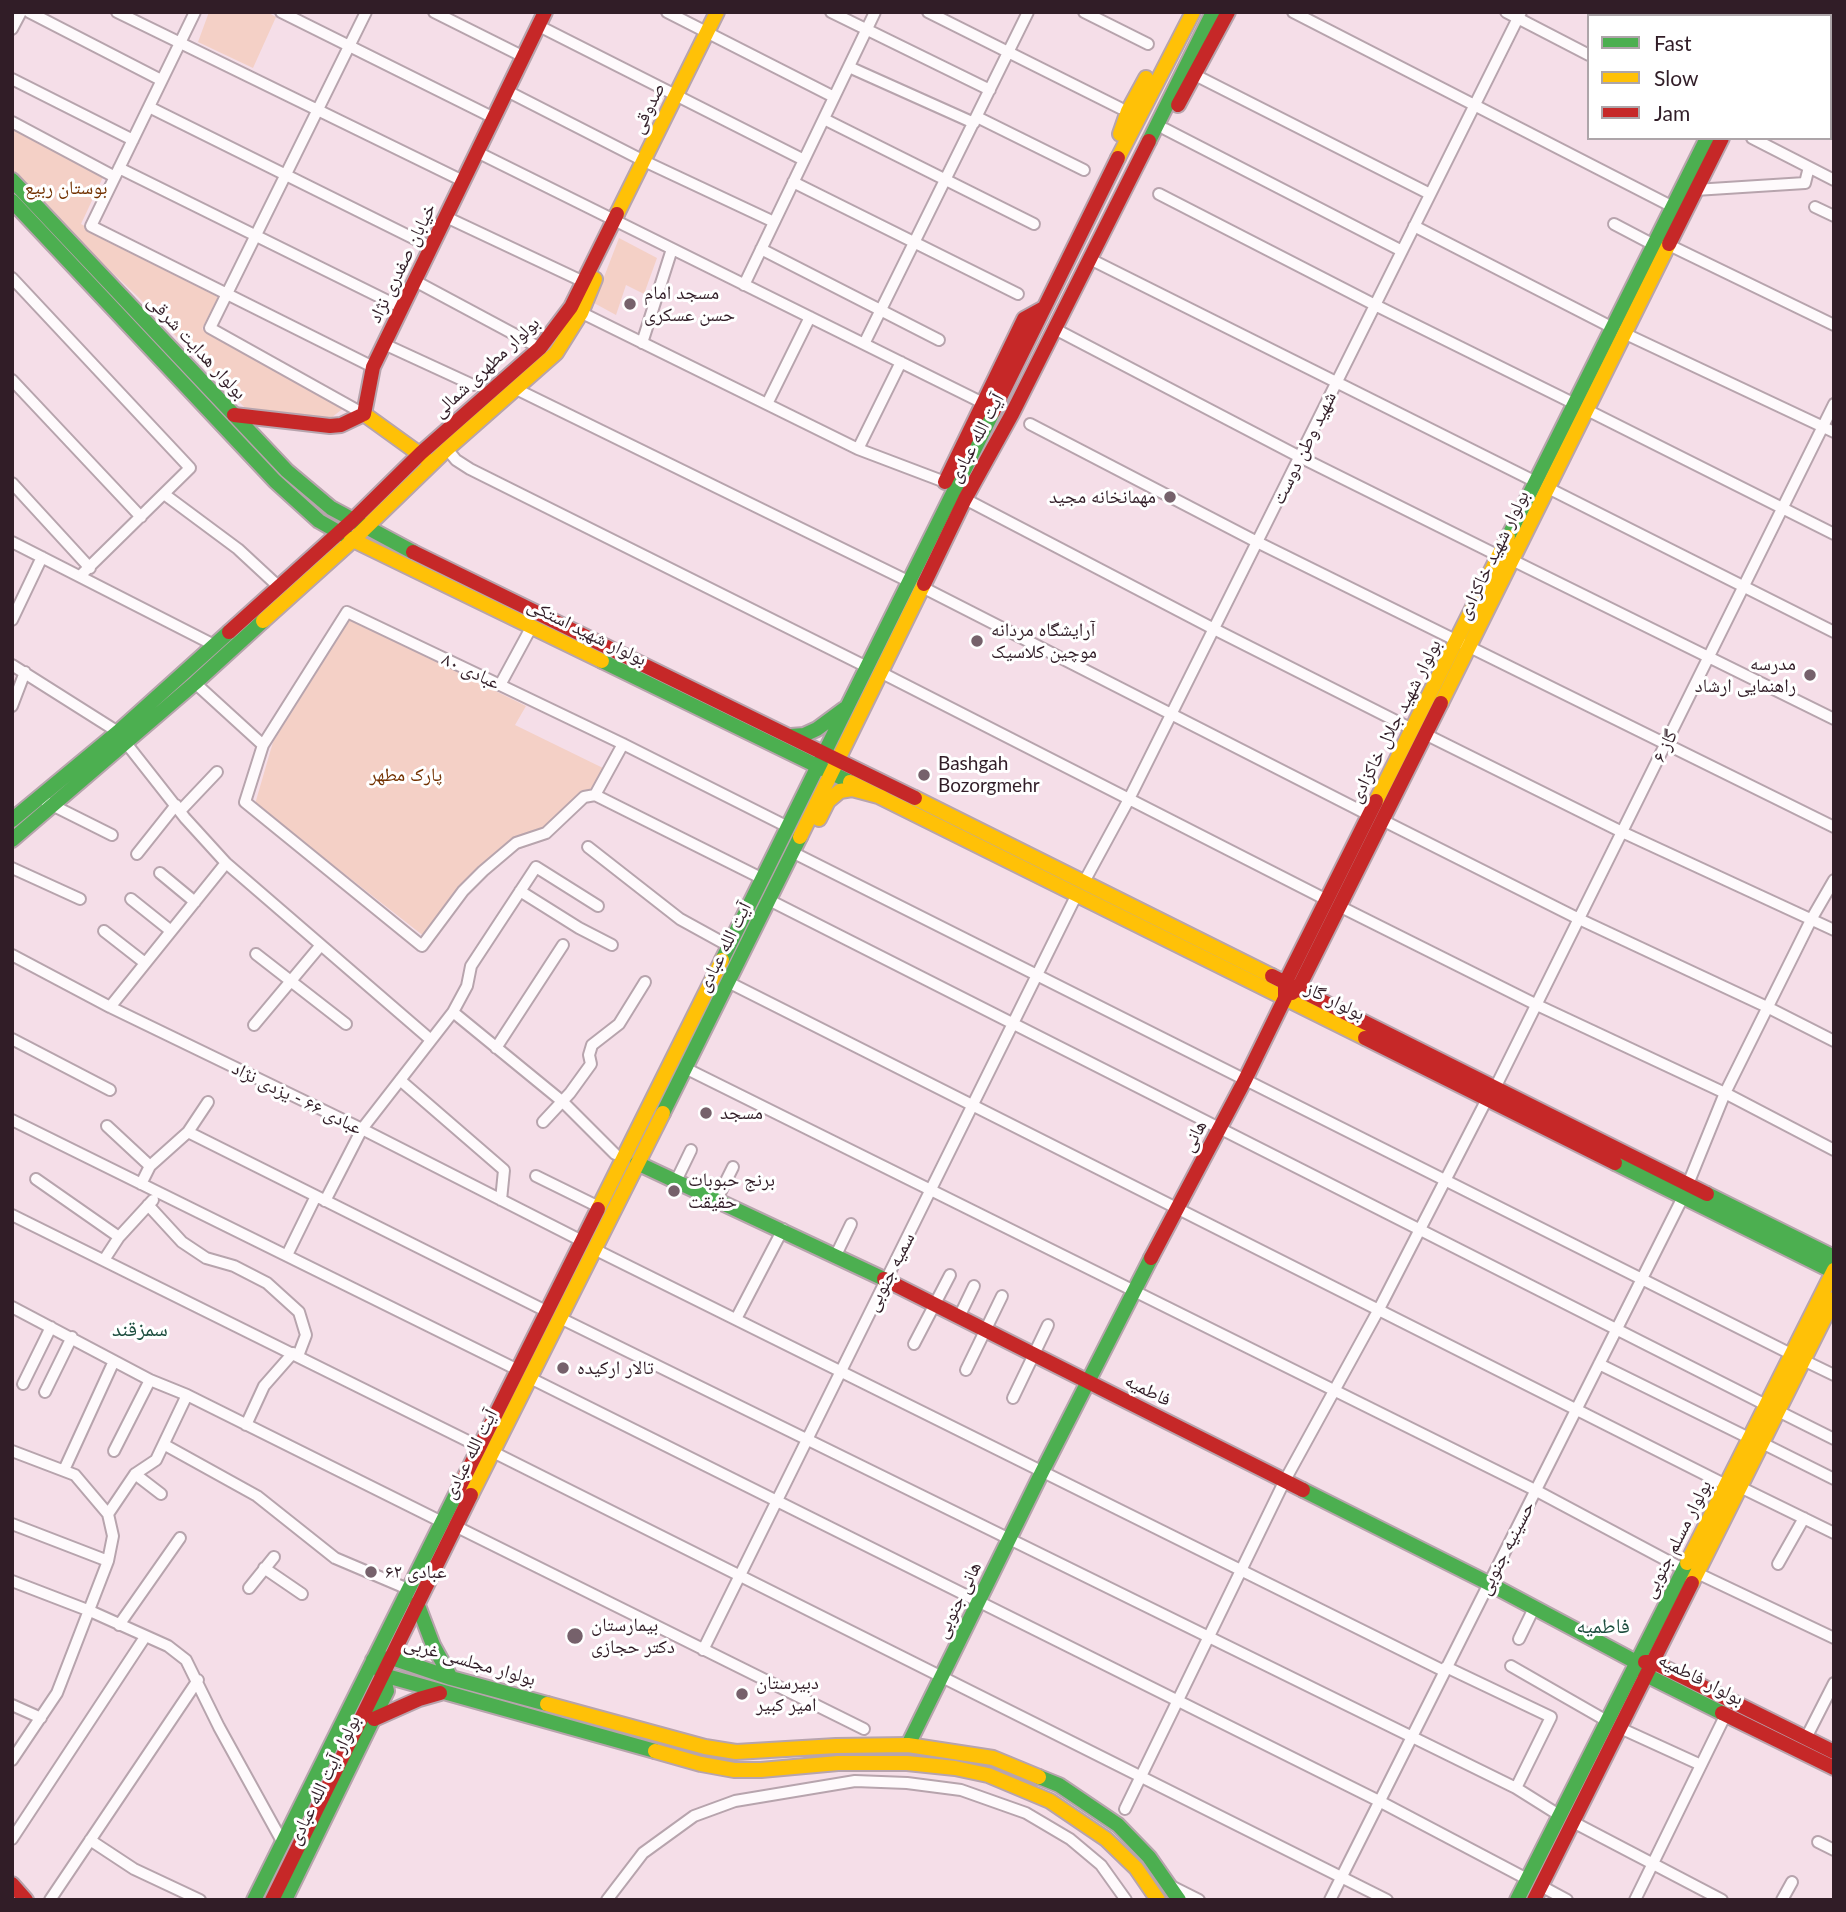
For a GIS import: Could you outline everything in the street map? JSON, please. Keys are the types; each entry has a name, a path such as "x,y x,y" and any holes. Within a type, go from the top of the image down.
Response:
{"main road":[{"name":"صدوقی","path":"614,221 716,12"},
{"path":"1112,170 1116,146 1128,111 1183,12"},
{"name":"آیت الله عبادی","path":"916,584 989,405 1044,308 1193,12"},
{"name":"آیت الله عبادی","path":"254,1900 408,1589 448,1524 524,1374 560,1318 588,1245 599,1207 729,946 763,879 795,830 916,584 1012,414 1213,12"},
{"path":"1130,179 1145,166 1228,12"},
{"name":"خیابان صفدری نژاد","path":"364,414 373,367 542,19"},
{"name":"بولوار شهید جلال خاکزادی","path":"1289,990 1619,330 1654,245 1706,140"},
{"path":"1619,330 1669,245 1721,140"},
{"name":"بولوار هدایت شرقی","path":"12,180 287,471 331,508 359,524"},
{"name":"بولوار هدایت شرقی","path":"12,201 275,481 319,521 339,533"},
{"name":"بولوار مطهری شمالی","path":"122,737 214,645 339,533 359,524 540,348 576,310 584,282 614,221"},
{"name":"بولوار مطهری شمالی","path":"426,459 447,449 556,353 614,241 614,221"},
{"path":"945,481 967,437 989,405 1012,414"},
{"path":"234,415 330,426 341,425 364,414 426,459"},
{"path":"967,437 970,456"},
{"name":"بولوار مطهری شمالی","path":"12,840 45,801 122,737 195,683 353,540 359,524"},
{"name":"بولوار شهید استکی","path":"359,524 791,736 827,763"},
{"name":"بولوار شهید استکی","path":"339,533 827,763"},
{"name":"آیت الله عبادی","path":"827,763 849,705 874,669"},
{"path":"791,736 804,735 817,729 849,705"},
{"name":"بولوار گاز","path":"827,763 882,797 1080,888"},
{"name":"بولوار گاز","path":"827,763 1289,990 1686,1190 1834,1257"},
{"path":"795,830 805,829 818,820 828,801 840,791 852,789 882,797"},
{"name":"بولوار مطهری شمالی","path":"13,818 45,801"},
{"name":"آیت الله عبادی","path":"524,1374 546,1311 637,1163 792,852 795,830"},
{"name":"هانی","path":"1088,1382 1289,990"},
{"name":"فاطمیه","path":"637,1163 836,1255 1488,1583 1636,1662"},
{"name":"بولوار گاز","path":"1686,1190 1834,1271"},
{"name":"بولوار مسلم جنوبی","path":"1517,1900 1534,1883 1613,1724 1636,1662 1690,1571 1756,1441 1797,1357 1834,1271"},
{"name":"بولوار مسلم جنوبی","path":"1797,1357 1834,1299"},
{"name":"هانی جنوبی","path":"908,1745 1088,1382"},
{"name":"آیت الله عبادی","path":"272,1900 392,1658 417,1604 448,1524"},
{"name":"بولوار مسلم جنوبی","path":"1613,1724 1649,1668 1690,1571"},
{"path":"417,1604 433,1645 451,1678"},
{"name":"بولوار مجلسی غربی","path":"1158,1900 1136,1868 1106,1839 1051,1801 988,1775 907,1763 838,1763 761,1770 734,1770 701,1764 383,1675 373,1660 392,1658 451,1678 705,1747 736,1752 849,1745 908,1745 958,1751 993,1759 1059,1785 1118,1825 1149,1857 1179,1900"},
{"name":"بولوار فاطمیه","path":"1636,1662 1834,1752"},
{"name":"بولوار فاطمیه","path":"1649,1668 1726,1714 1834,1768"},
{"name":"بولوار آیت الله عبادی","path":"285,1900 387,1691 383,1675"},
{"path":"374,1719 441,1692"},
{"name":"بولوار مسلم جنوبی","path":"1534,1883 1534,1900"},
{"path":"12,1884 26,1900"}],"street":[{"path":"12,29 21,12"},
{"path":"29,12 162,80"},
{"path":"117,12 463,181"},
{"path":"195,12 91,226 373,367"},
{"path":"364,414 210,328 366,12"},
{"path":"434,12 524,57"},
{"path":"667,12 834,97"},
{"path":"831,12 990,90"},
{"path":"744,285 875,12"},
{"path":"928,12 1120,108"},
{"path":"864,344 1028,12"},
{"path":"1084,12 1149,44"},
{"path":"1293,12 1672,207"},
{"path":"1506,12 1519,15 1587,54"},
{"path":"282,13 494,118"},
{"name":"شهید وطن دوست","path":"1080,888 1171,715 1519,15"},
{"path":"542,19 676,96 804,160"},
{"path":"849,67 1084,170"},
{"path":"1195,75 1430,194"},
{"path":"12,79 133,140"},
{"path":"507,91 644,161 774,222"},
{"path":"149,107 431,247"},
{"path":"824,119 1034,224"},
{"path":"12,122 256,236 402,308"},
{"path":"1164,130 1402,251"},
{"path":"1756,140 1834,180"},
{"path":"477,152 989,405"},
{"path":"1695,190 1805,183 1809,167"},
{"path":"793,182 1018,295"},
{"path":"1158,194 1834,534"},
{"path":"1815,207 1834,216"},
{"path":"446,217 584,282"},
{"path":"1614,224 1654,245"},
{"path":"1414,226 1619,330 1834,432"},
{"path":"1669,245 1834,325"},
{"path":"761,248 939,340"},
{"path":"642,343 672,249"},
{"path":"1090,259 1834,632"},
{"path":"12,278 190,468 80,576"},
{"path":"415,281 540,348"},
{"path":"576,310 858,449 945,481 962,472"},
{"path":"767,404 810,317"},
{"path":"1055,329 1300,457 1834,719"},
{"path":"384,344 473,385"},
{"path":"858,449 901,362"},
{"path":"12,380 141,517"},
{"path":"514,388 916,584 1579,919 1834,1041"},
{"name":"گاز ۶","path":"1125,1809 1284,1482 1379,1309 1537,1005 1834,404"},
{"path":"1030,424 1257,542 1834,827"},
{"path":"447,449 456,460 470,469 874,669 1537,1005 1725,1093 1834,1150"},
{"path":"12,483 90,568"},
{"path":"164,494 237,549 279,587"},
{"path":"965,499 1418,732 1622,832 1834,930"},
{"path":"12,542 214,645"},
{"path":"12,620 42,557"},
{"name":"عبادی ۸۰","path":"595,795 584,797 546,833 516,843 483,871 463,891 422,946 245,802 263,745 347,612 795,830"},
{"path":"500,685 532,626"},
{"path":"12,665 122,737 226,863 431,1040"},
{"path":"12,706 25,672"},
{"path":"195,683 263,745"},
{"path":"623,744 595,795 763,879"},
{"path":"136,854 178,808 217,772"},
{"path":"45,801 112,835"},
{"path":"588,847 680,919 729,946"},
{"path":"792,852 1834,1375"},
{"path":"110,1007 226,863"},
{"path":"287,1255 362,1129 453,1012 467,986 471,966 536,867 598,906"},
{"path":"12,868 80,899"},
{"path":"160,873 195,902"},
{"name":"حسینیه جنوبی","path":"1330,1900 1686,1190 1725,1093 1812,918 1834,880"},
{"name":"سمیه جنوبی","path":"703,1650 1080,888"},
{"path":"520,891 612,945"},
{"path":"131,900 171,931"},
{"path":"769,900 1834,1439"},
{"path":"104,931 145,963"},
{"path":"254,1025 321,945"},
{"path":"496,1048 563,945"},
{"path":"256,954 346,1024"},
{"name":"عبادی ۶۶ - یزدی نژاد","path":"12,955 110,1007 362,1129 588,1245 1241,1571 1550,1717 1516,1788"},
{"path":"543,1122 591,1064 589,1055 592,1045 619,1024 645,982"},
{"path":"727,982 1733,1486 1834,1533"},
{"path":"453,1012 562,1102 615,1154"},
{"path":"12,1039 110,1090"},
{"path":"685,1068 1535,1490 1690,1571 1834,1639"},
{"path":"400,1080 504,1170 501,1200"},
{"path":"141,1184 150,1166 188,1132 208,1102"},
{"path":"12,1120 1379,1801 1567,1900"},
{"path":"107,1126 150,1166"},
{"path":"188,1132 546,1311"},
{"path":"676,1181 691,1150"},
{"path":"717,1199 733,1167"},
{"path":"536,1176 599,1207"},
{"path":"36,1180 119,1237"},
{"path":"104,1260 119,1237 160,1194"},
{"path":"148,1205 182,1242 206,1258 234,1266 267,1283 299,1312 306,1335 296,1355 264,1386 246,1425"},
{"path":"12,1215 487,1449 1387,1900"},
{"path":"836,1255 851,1224"},
{"path":"736,1319 783,1229"},
{"path":"914,1344 950,1275"},
{"path":"959,1317 974,1286"},
{"path":"966,1370 1002,1296"},
{"path":"12,1307 149,1380 187,1395 864,1729"},
{"path":"560,1318 1516,1788 1566,1819 1722,1900"},
{"path":"1013,1398 1048,1325"},
{"path":"16,1382 51,1327"},
{"path":"45,1392 72,1338"},
{"path":"64,1470 114,1361"},
{"path":"1599,1364 1834,1479"},
{"path":"114,1451 149,1380"},
{"path":"108,1514 135,1474 156,1460 187,1395"},
{"path":"165,1445 257,1496 335,1558 408,1589"},
{"path":"12,1451 75,1475 108,1514 113,1536 108,1561 57,1693 12,1760"},
{"path":"135,1474 161,1494"},
{"path":"1778,1564 1804,1518"},
{"path":"12,1524 108,1561"},
{"path":"119,1625 180,1538"},
{"path":"248,1588 274,1558"},
{"path":"264,1568 302,1594"},
{"path":"12,1581 90,1611 168,1646 186,1660 219,1727 283,1843"},
{"path":"1519,1639 1534,1608"},
{"path":"12,1839 145,1637"},
{"path":"1511,1665 1613,1724 1700,1765"},
{"path":"50,1900 198,1680"},
{"path":"1806,1738 1834,1683"},
{"path":"12,1705 41,1718"},
{"path":"1635,1900 1726,1714"},
{"path":"607,1900 643,1853 694,1816 735,1801 855,1781 907,1783 961,1790 1027,1813 1070,1839 1101,1866 1126,1900"},
{"path":"90,1840 134,1869 200,1900"},
{"path":"1818,1842 1834,1850"},
{"path":"1782,1900 1792,1882"},
{"path":"1171,1886 1199,1900"}],"green space":[{"path":"209,12 267,12 276,17 253,68 198,42"},
{"name":"بوستان ربیع","path":"12,128 104,175 81,224 218,297 202,329 345,407 327,421 245,408 138,297 56,219 12,171"},
{"path":"619,238 657,258 644,294 626,285 616,315 594,303"},
{"name":"پارک مطهر","path":"350,619 526,706 515,725 605,769 596,787 581,793 547,827 517,838 425,937 255,804 273,742"}],"traffic: fast":[{"path":"1149,141 1213,12"},
{"path":"1508,537 1706,140"},
{"path":"12,180 287,471 331,508 413,552"},
{"path":"12,201 275,481 319,521 351,539"},
{"path":"722,960 993,412"},
{"path":"12,840 263,621"},
{"path":"12,820 118,732 229,632"},
{"path":"602,661 850,782"},
{"path":"791,736 804,735 817,729 844,709"},
{"path":"663,1113 800,837"},
{"path":"637,1163 884,1279"},
{"path":"1615,1163 1834,1272"},
{"path":"1707,1194 1834,1257"},
{"path":"908,1745 1151,1258"},
{"path":"254,1900 458,1490"},
{"path":"1303,1490 1488,1583 1636,1662 1646,1675 1722,1713"},
{"path":"1517,1900 1687,1563"},
{"path":"417,1603 433,1645 451,1678"},
{"path":"547,1704 451,1678 392,1658 373,1660 383,1675 655,1751"},
{"path":"285,1900 387,1691 383,1675"},
{"path":"1039,1777 1059,1785 1118,1825 1149,1857 1179,1900"}],"traffic: slow":[{"path":"617,214 717,12"},
{"path":"1118,158 1193,12"},
{"path":"1120,134 1128,111 1146,78"},
{"path":"1441,703 1669,244"},
{"path":"263,621 353,540 447,449 556,353 581,313 595,279"},
{"path":"364,414 425,458"},
{"path":"1376,801 1508,537"},
{"path":"351,539 602,661"},
{"path":"800,837 924,584"},
{"path":"850,782 1365,1038"},
{"path":"819,819 828,801 840,791 852,789 882,797"},
{"path":"915,798 1272,976"},
{"path":"598,1209 722,960"},
{"path":"471,1495 663,1113"},
{"path":"1687,1563 1834,1270"},
{"path":"1692,1583 1834,1299"},
{"path":"547,1704 705,1747 736,1752 908,1745 993,1758 1039,1777"},
{"path":"655,1751 734,1770 838,1763 907,1763 988,1775 1050,1801 1106,1839 1136,1868 1158,1900"}],"traffic: jam":[{"path":"364,414 373,367 545,12"},
{"path":"1178,105 1228,12"},
{"path":"1669,244 1721,140"},
{"path":"924,584 1149,141"},
{"path":"993,412 1118,158"},
{"path":"229,632 353,520 421,453 540,348 571,307 617,214"},
{"path":"945,482 1024,319 1044,308"},
{"path":"234,415 330,426 341,425 364,414"},
{"path":"413,552 915,798"},
{"path":"1292,993 1298,989 1441,703"},
{"path":"1151,1258 1245,1080 1285,998 1285,983 1376,801"},
{"path":"1272,976 1707,1194"},
{"path":"1365,1038 1615,1163"},
{"path":"458,1490 598,1209"},
{"path":"884,1279 1303,1490"},
{"path":"272,1900 471,1495"},
{"path":"1534,1900 1692,1583"},
{"path":"1645,1662 1653,1662 1834,1752"},
{"path":"374,1719 419,1699 440,1693"},
{"path":"1722,1713 1834,1768"},
{"path":"12,1884 26,1900"}],"place":[{"name":"مسجد امام حسن عسکری","path":"630,304"},
{"name":"مهمانخانه مجید","path":"1170,497"},
{"name":"آرایشگاه مردانه موچین کلاسیک","path":"977,641"},
{"name":"مدرسه راهنمایی ارشاد","path":"1810,675"},
{"name":"Bashgah Bozorgmehr","path":"924,775"},
{"name":"مسجد","path":"706,1113"},
{"name":"برنج حبوبات حقیقت","path":"674,1191"},
{"name":"تالار ارکیده","path":"563,1368"},
{"name":"عبادی ۶۲","path":"371,1572"},
{"name":"بیمارستان دکتر حجازی","path":"575,1636"},
{"name":"دبیرستان امیر کبیر","path":"742,1694"}],"district":[{"name":"سمزقند","path":"140,1329"},
{"name":"فاطمیه","path":"1603,1626"}]}
